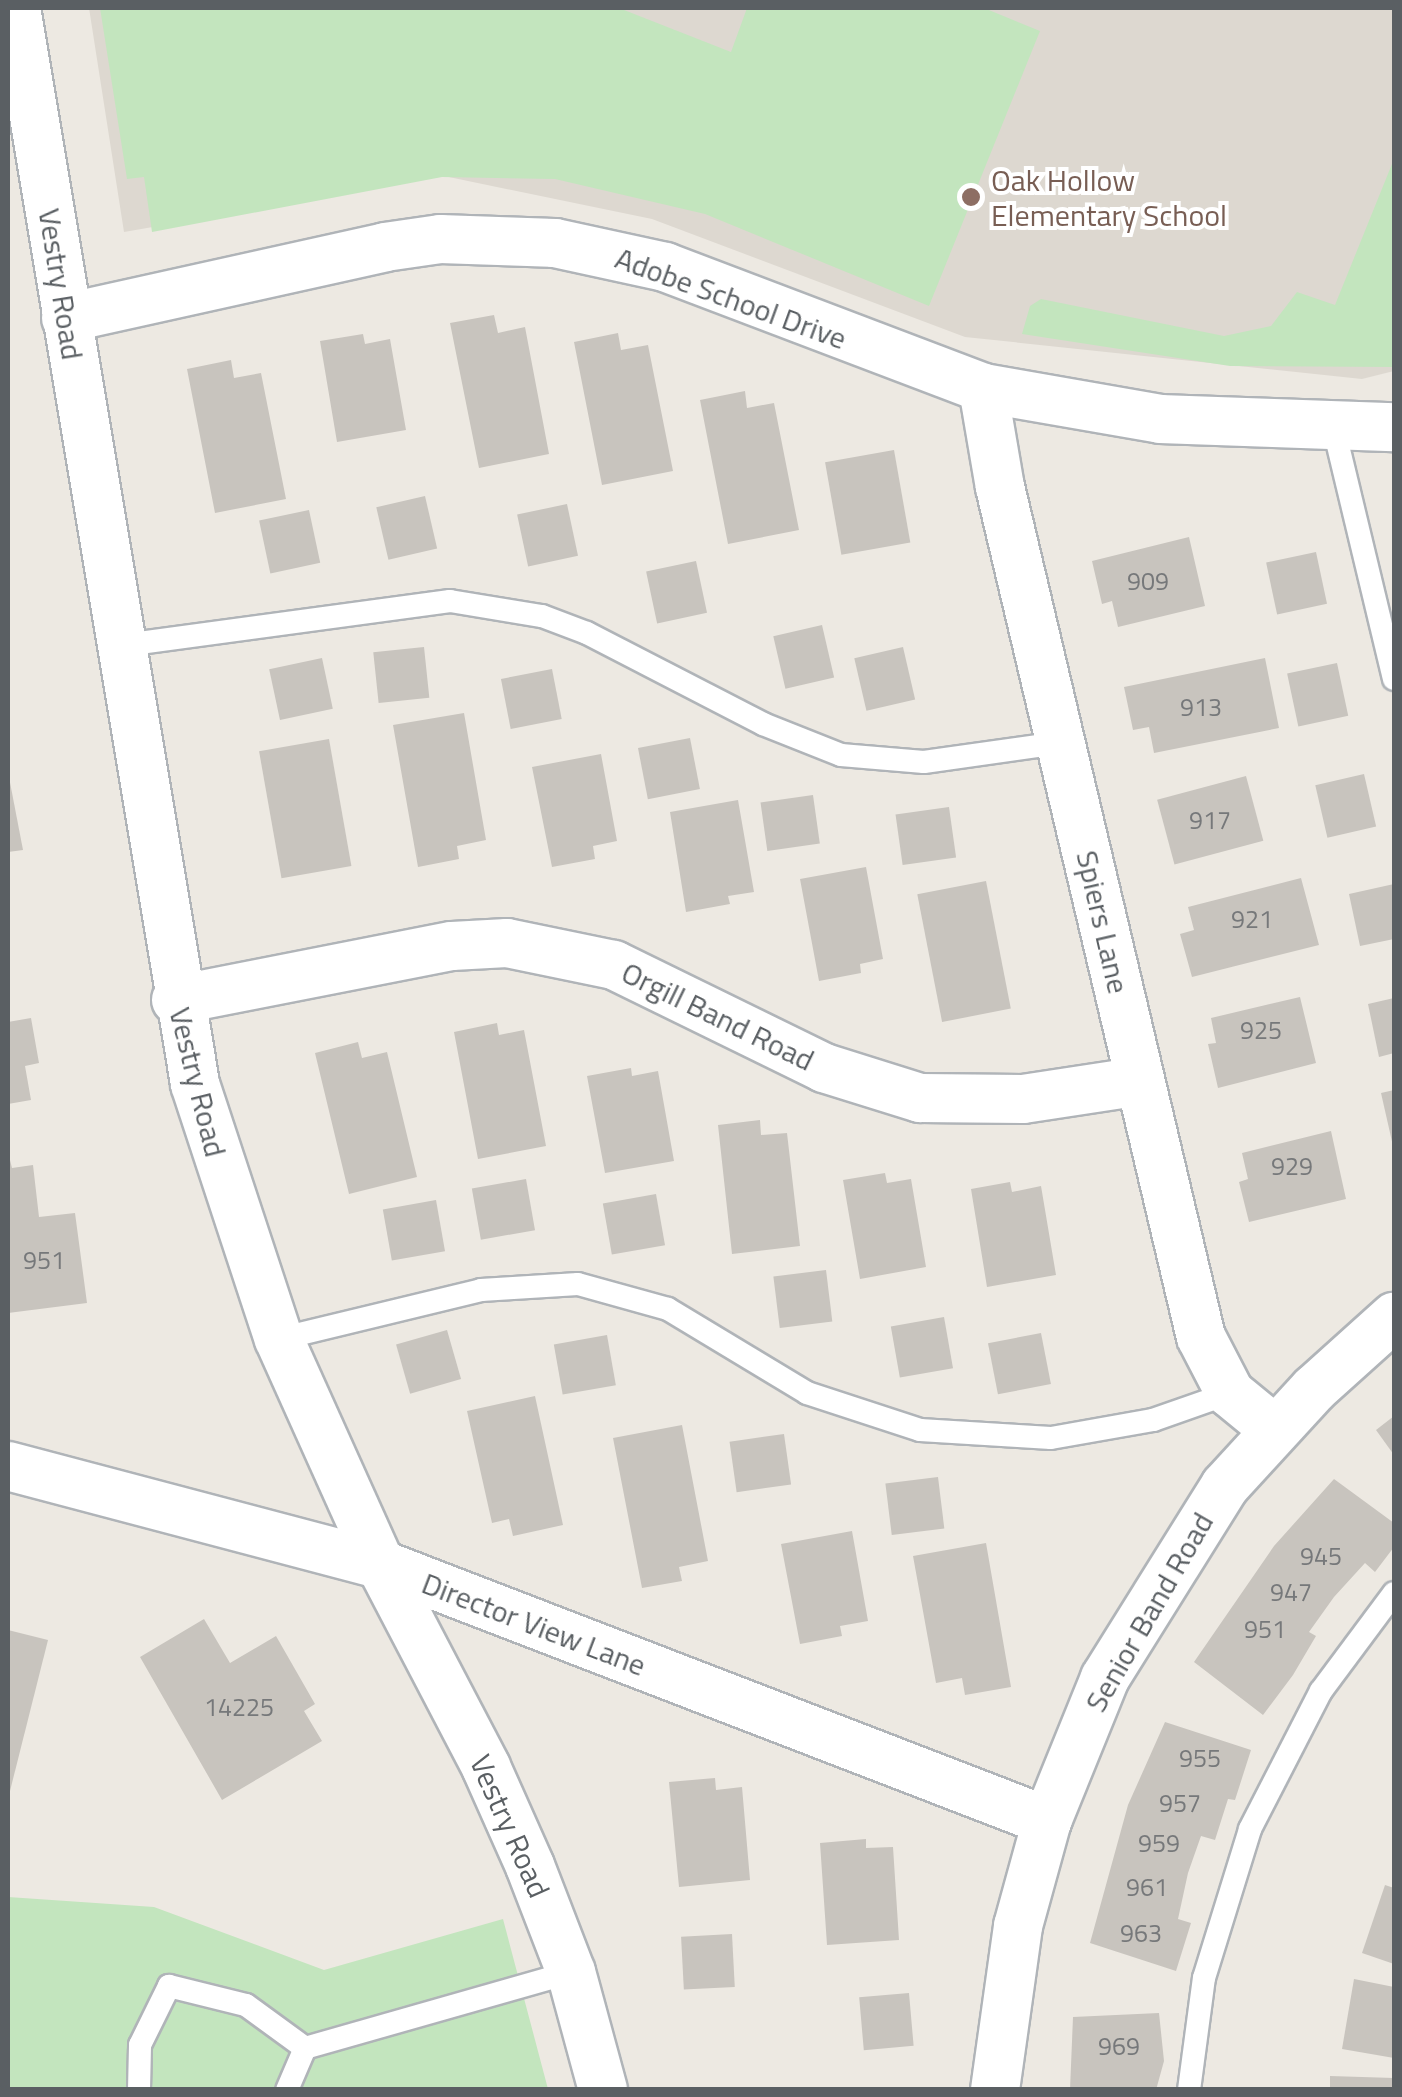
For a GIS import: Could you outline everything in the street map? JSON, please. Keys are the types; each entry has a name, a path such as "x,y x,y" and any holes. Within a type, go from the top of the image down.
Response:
{"street":[{"name":"Vestry Road","path":"16,8 176,1000 245,1252 279,1339 380,1564 486,1767 570,1972 603,2090"},
{"name":"Adobe School Drive","path":"66,318 384,248 440,240 536,241 665,268 983,388 1160,419 1334,428 1394,427"},
{"name":"Spiers Lane","path":"983,388 1060,742 1201,1337 1230,1393 1275,1430"},
{"name":"Orgill Band Road","path":"176,1000 452,946 507,943 614,965 824,1068 920,1098 1023,1099 1140,1081"},
{"name":"Senior Band Road","path":"995,2090 1018,1926 1047,1821 1098,1695 1142,1614 1225,1486 1275,1430 1394,1316"},
{"name":"Director View Lane","path":"8,1466 380,1564 1047,1821"}],"lane":[{"path":"1334,428 1394,679"},
{"path":"117,646 404,604 465,602 542,616 587,633 763,724 841,755 924,762 1060,742"},
{"path":"279,1339 481,1290 578,1284 668,1309 807,1392 920,1430 1050,1438 1153,1420 1230,1393"},
{"path":"1189,2090 1204,1978 1250,1830 1321,1691 1394,1593"},
{"path":"304,2048 570,1972"},
{"path":"139,2090 140,2045 169,1986 246,2005 304,2048"},
{"path":"287,2090 304,2048"}],"shaded area":[{"name":"Oak Hollow Elementary School","path":"89,8 1394,8 1394,371 1362,379 965,337 652,219 444,176 124,232"}],"green space":[{"path":"100,8 619,8 731,52 747,8 984,8 1040,31 929,306 705,214 555,179 442,177 152,232 144,177 127,179"},
{"path":"1394,159 1394,367 1230,366 1022,334 1030,306 1041,299 1224,336 1271,326 1297,292 1335,305"},
{"path":"8,1897 154,1907 324,1970 503,1919 548,2089 8,2089"}],"building":[{"path":"494,315 498,333 525,327 549,454 479,468 450,323"},
{"path":"618,333 621,350 648,345 673,471 602,485 574,342"},
{"path":"363,334 365,344 390,339 406,430 337,442 320,341"},
{"path":"231,360 234,378 261,373 286,499 215,513 187,369"},
{"path":"745,391 747,408 774,403 799,530 728,544 700,400"},
{"path":"894,450 910,543 841,555 825,462"},
{"path":"425,496 437,549 388,560 376,507"},
{"path":"567,504 578,556 528,566 517,515"},
{"path":"309,510 320,563 270,573 259,521"},
{"path":"1189,537 1205,606 1118,627 1112,601 1102,604 1092,561"},
{"path":"1316,552 1327,604 1277,614 1266,563"},
{"path":"696,561 707,613 657,623 646,572"},
{"path":"822,625 834,678 785,689 773,636"},
{"path":"424,647 429,698 379,703 373,652"},
{"path":"903,647 915,700 866,711 854,658"},
{"path":"322,658 333,709 280,720 269,669"},
{"path":"1265,658 1279,728 1154,753 1149,727 1133,730 1124,687"},
{"path":"1337,663 1348,716 1298,726 1287,674"},
{"path":"552,669 562,719 511,729 501,679"},
{"path":"464,713 486,840 457,846 459,859 418,867 393,725"},
{"path":"690,738 700,789 648,799 638,748"},
{"path":"329,739 351,866 281,878 259,751"},
{"path":"601,754 617,841 593,846 595,859 552,867 532,767"},
{"path":"8,772 23,850 8,852"},
{"path":"1364,774 1376,827 1327,838 1315,785"},
{"path":"1246,776 1263,841 1174,865 1157,800"},
{"path":"813,795 820,844 767,851 761,802"},
{"path":"738,800 754,892 728,896 730,904 686,912 670,812"},
{"path":"949,807 956,858 903,865 896,815"},
{"path":"866,867 883,959 860,964 861,973 819,981 800,879"},
{"path":"1301,878 1319,945 1192,977 1180,934 1194,930 1188,907"},
{"path":"986,881 1011,1009 942,1022 917,894"},
{"path":"1394,884 1394,939 1360,946 1349,894"},
{"path":"1300,997 1316,1063 1218,1088 1208,1044 1216,1043 1211,1018"},
{"path":"1394,998 1394,1053 1379,1057 1368,1004"},
{"path":"31,1018 39,1063 25,1066 31,1100 8,1104 8,1022"},
{"path":"497,1023 499,1035 524,1030 546,1146 478,1159 454,1032"},
{"path":"358,1042 362,1058 387,1052 417,1177 349,1194 315,1053"},
{"path":"631,1068 632,1076 658,1071 674,1161 605,1173 587,1076"},
{"path":"1394,1090 1394,1146 1393,1146 1381,1093"},
{"path":"760,1120 761,1135 787,1133 800,1246 732,1254 718,1125"},
{"path":"1331,1131 1346,1199 1249,1222 1239,1182 1248,1179 1242,1153"},
{"path":"8,1152 12,1168 33,1165 39,1217 75,1213 87,1303 8,1313"},
{"path":"885,1173 887,1183 911,1179 926,1267 860,1279 843,1180"},
{"path":"526,1179 535,1230 481,1240 472,1189"},
{"path":"1010,1182 1012,1192 1041,1186 1056,1275 987,1287 971,1189"},
{"path":"656,1194 665,1245 612,1255 603,1203"},
{"path":"436,1200 445,1251 392,1261 383,1209"},
{"path":"826,1270 832,1322 780,1328 773,1276"},
{"path":"944,1317 953,1368 900,1378 891,1326"},
{"path":"447,1330 461,1379 410,1394 396,1345"},
{"path":"1041,1333 1051,1384 998,1394 988,1343"},
{"path":"607,1335 616,1385 563,1395 554,1344"},
{"path":"535,1396 563,1525 513,1536 509,1519 492,1523 467,1411"},
{"path":"1394,1416 1394,1455 1376,1430"},
{"path":"682,1425 708,1561 679,1567 682,1581 642,1588 613,1438"},
{"path":"784,1434 791,1485 737,1492 730,1442"},
{"path":"938,1477 944,1529 892,1535 885,1483"},
{"path":"1334,1479 1394,1523 1394,1547 1375,1572 1365,1563 1334,1597 1309,1632 1316,1636 1293,1675 1263,1715 1194,1662 1274,1546"},
{"path":"852,1531 868,1621 840,1626 842,1636 800,1644 781,1544"},
{"path":"986,1543 1011,1687 965,1695 962,1678 936,1683 913,1556"},
{"path":"204,1619 230,1663 276,1636 315,1704 304,1711 322,1741 222,1800 140,1657"},
{"path":"8,1630 48,1640 9,1795 8,1794"},
{"path":"1165,1722 1251,1750 1235,1800 1228,1799 1215,1840 1201,1836 1188,1873 1178,1919 1191,1923 1176,1971 1090,1943 1128,1805"},
{"path":"715,1778 716,1790 742,1787 750,1880 679,1887 669,1782"},
{"path":"866,1839 866,1848 893,1847 899,1940 827,1945 820,1843"},
{"path":"1385,1885 1394,1888 1394,1964 1362,1953"},
{"path":"732,1934 735,1987 684,1990 681,1937"},
{"path":"1354,1979 1394,1987 1394,2058 1342,2049"},
{"path":"909,1993 914,2046 864,2050 859,1997"},
{"path":"1159,2013 1164,2061 1156,2090 1070,2090 1073,2017"},
{"path":"1330,2076 1394,2078 1394,2090 1330,2090"}],"place":[{"name":"Oak Hollow Elementary School","path":"971,197"}]}
